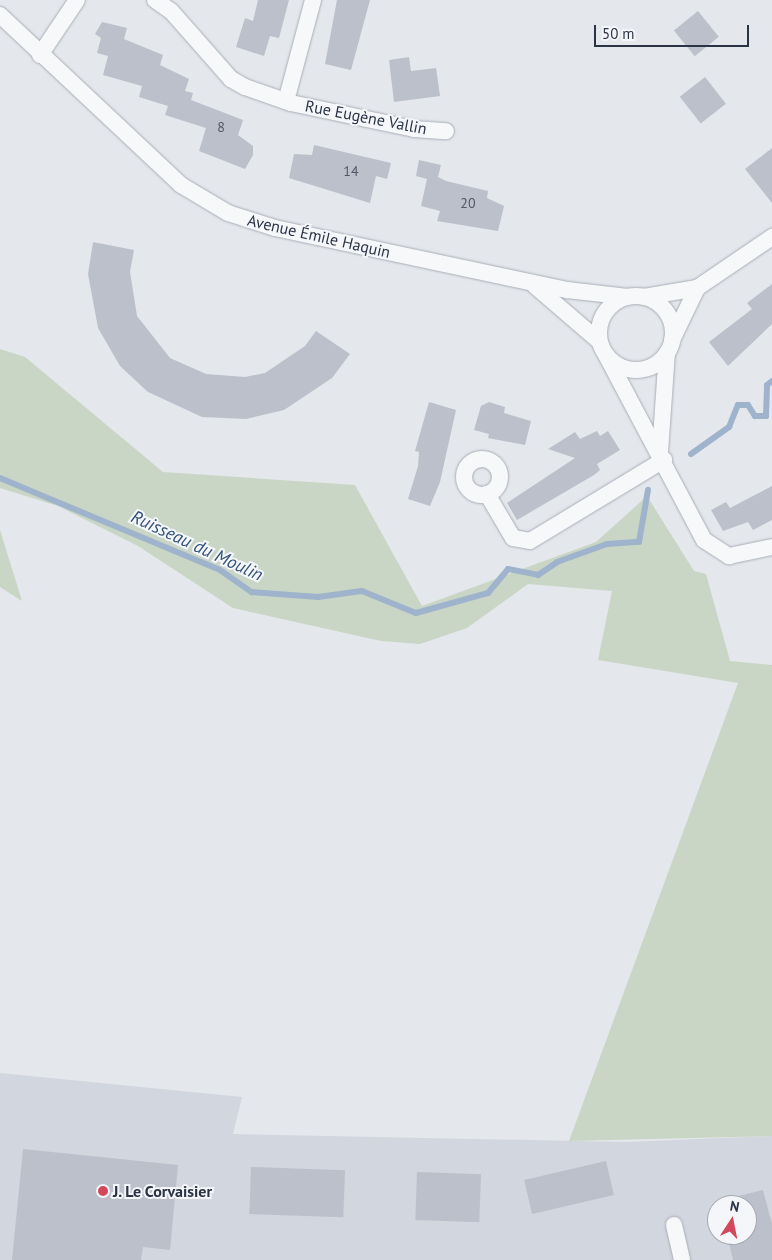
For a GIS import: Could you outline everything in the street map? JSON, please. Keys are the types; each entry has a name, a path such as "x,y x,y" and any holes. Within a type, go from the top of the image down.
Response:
{"street":[{"path":"40,55 77,0"},
{"name":"Rue Eugène Vallin","path":"155,0 171,11 231,79 286,101 414,129 446,131"},
{"name":"Rue Eugène Vallin","path":"286,101 313,0"},
{"name":"Avenue Émile Haquin","path":"0,15 40,55 181,185 228,213 275,228 532,283 636,297"},
{"path":"772,237 697,288 618,301 602,318 603,348 629,405 662,456 711,547 729,556 772,547"},
{"name":"Avenue Émile Haquin","path":"532,283 603,348"},
{"path":"603,348 625,369 637,371 659,362 670,347 697,288"},
{"path":"636,297 667,313 670,347 662,456"},
{"path":"487,494 513,538 530,541 662,456"},
{"path":"674,1225 682,1260"}],"shaded area":[{"path":"0,1073 242,1097 233,1134 626,1142 772,1136 772,1260 0,1260"}],"green space":[{"path":"0,349 25,357 163,472 355,485 422,606 596,542 647,496 694,571 706,574 730,661 772,665 772,1136 569,1141 738,683 598,660 612,591 528,584 467,628 420,644 381,641 233,608 138,546 58,506 0,488"},
{"path":"0,530 22,601 0,587"}],"building":[{"path":"258,0 289,0 279,38 270,36 264,56 236,47 245,18 253,21"},
{"path":"337,0 370,0 351,70 325,64"},
{"path":"698,11 719,37 695,56 674,31"},
{"path":"102,22 127,28 124,39 163,55 160,65 189,79 185,91 193,93 191,100 243,120 238,135 253,146 253,155 245,169 199,151 206,128 165,115 168,106 139,97 142,86 103,75 108,56 97,53 101,38 95,34"},
{"path":"409,57 411,71 436,68 440,96 394,102 389,60"},
{"path":"705,77 726,104 701,123 680,97"},
{"path":"314,145 391,163 387,179 376,176 370,203 289,178 294,154 312,155"},
{"path":"772,148 772,203 745,169"},
{"path":"419,160 441,165 438,177 446,181 488,191 487,198 504,206 498,231 437,221 440,211 421,206 427,179 416,176"},
{"path":"93,242 134,250 130,272 137,316 170,358 206,374 245,377 265,373 305,346 316,331 350,354 332,378 284,410 246,419 202,417 148,392 120,366 98,328 88,274"},
{"path":"772,284 772,324 728,366 709,342 752,309 747,303"},
{"path":"429,402 456,410 440,482 430,506 408,499 418,466 419,452 415,451"},
{"path":"489,402 505,407 504,413 531,421 525,445 488,438 489,434 474,430 481,406"},
{"path":"597,431 600,436 608,431 620,450 597,464 600,470 594,475 517,520 507,503 575,458 548,449 575,432 580,439"},
{"path":"772,486 772,520 753,530 748,522 723,531 711,510 726,502 730,508"},
{"path":"23,1149 178,1165 170,1250 143,1247 141,1260 12,1260"},
{"path":"606,1161 614,1195 532,1214 524,1180"},
{"path":"251,1167 345,1170 343,1217 249,1214"},
{"path":"417,1172 481,1174 479,1222 415,1220"},
{"path":"763,1190 772,1224 772,1260 733,1260 729,1245 757,1245 757,1195 743,1195"}],"waterway":[{"name":"Ruisseau du Moulin","path":"691,454 729,427 738,405 748,405 755,416 766,416 767,385 772,381"},
{"name":"Ruisseau du Moulin","path":"0,478 220,570 252,592 318,597 362,591 416,613 488,593 508,569 538,575 557,562 607,544 639,542 648,490"}],"place":[{"name":"J. Le Corvaisier","path":"103,1191"}]}
